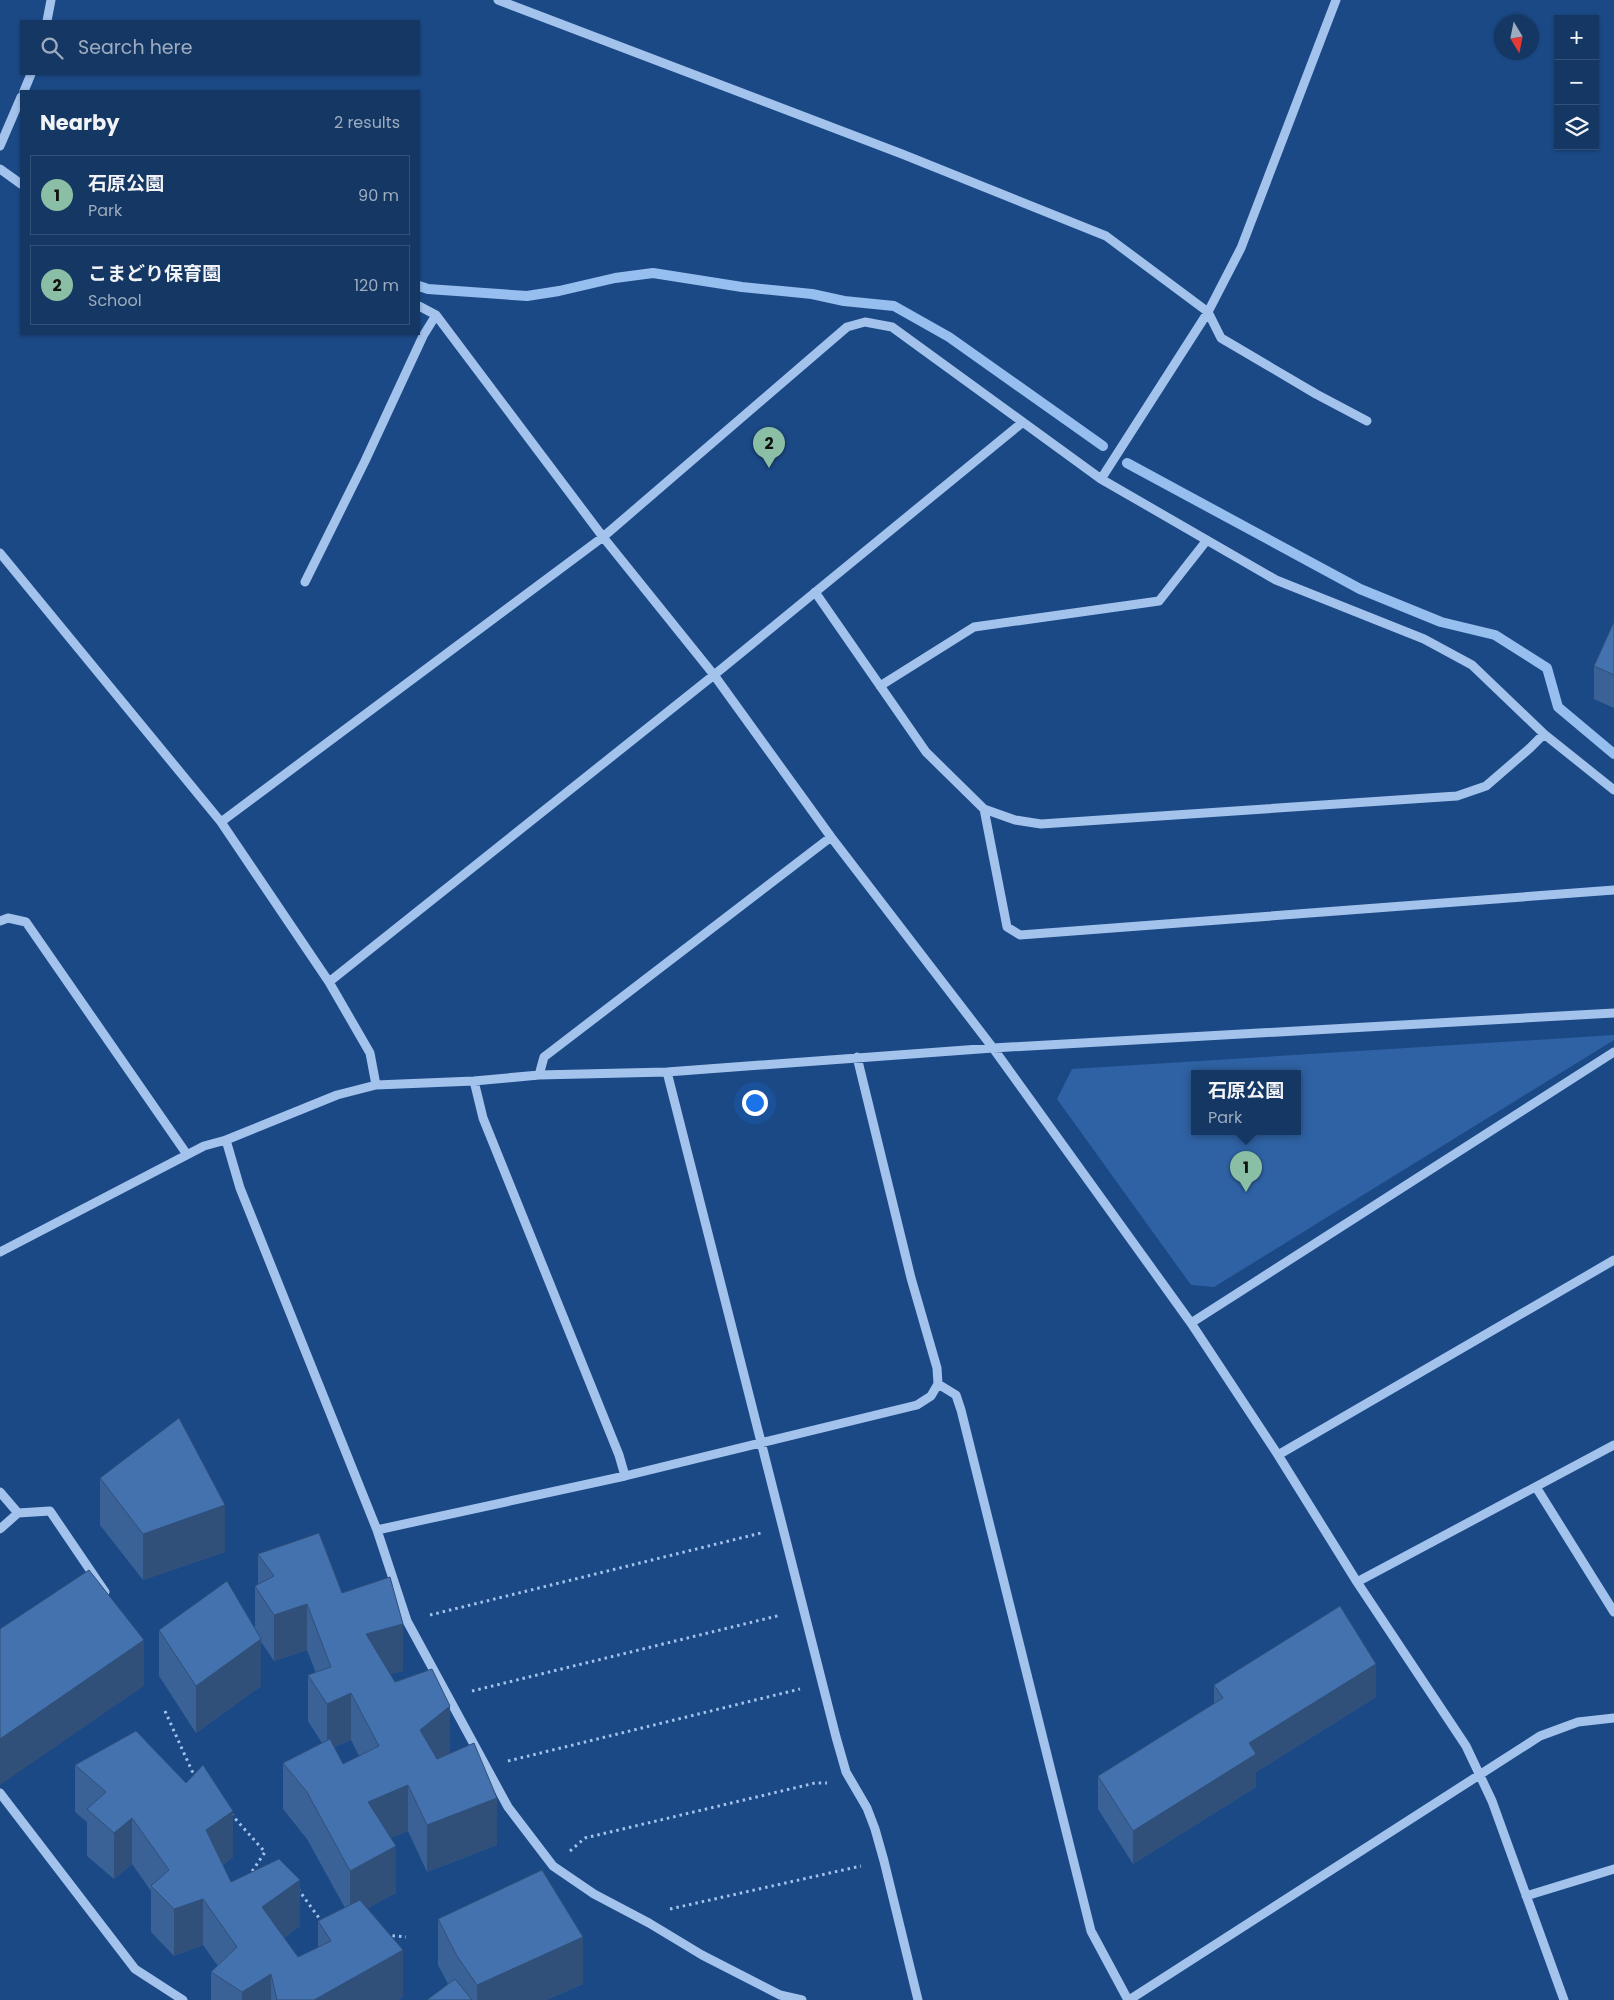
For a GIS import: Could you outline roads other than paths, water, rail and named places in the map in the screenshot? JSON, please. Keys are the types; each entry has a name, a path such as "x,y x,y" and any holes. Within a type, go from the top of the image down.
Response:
{"street":[{"path":"47,20 51,0"},
{"path":"498,0 902,154 1106,236 1208,312 1221,338 1316,394 1367,421"},
{"path":"1101,479 1208,312 1241,248 1336,0"},
{"path":"24,90 32,75"},
{"path":"0,146 20,99"},
{"path":"0,169 20,183"},
{"path":"420,306 436,314 603,537 714,675 831,838 992,1048 1191,1323 1278,1455 1357,1582 1466,1746 1492,1801 1564,2000"},
{"path":"305,582 365,461 423,336 436,314"},
{"path":"221,822 603,537 847,327 865,322 892,327 1101,479 1276,580 1424,639 1472,665 1544,734 1614,790"},
{"path":"329,982 714,675 1023,422"},
{"path":"880,686 974,627 1159,601 1207,540"},
{"path":"0,553 221,822 329,982 370,1053 376,1085"},
{"path":"815,592 926,752 984,809 1016,820 1041,824 1456,796 1486,786 1544,734"},
{"path":"984,809 1007,927 1020,936 1614,890"},
{"path":"539,1075 544,1057 831,838"},
{"path":"0,921 8,918 26,922 186,1153"},
{"path":"0,1252 186,1153 226,1140 337,1095 376,1085 474,1081 539,1075 667,1072 992,1048 1614,1013"},
{"path":"1191,1323 1614,1052"},
{"path":"377,1530 625,1476 917,1405 931,1396 938,1384 937,1368 911,1278 857,1057"},
{"path":"667,1072 846,1772 855,1784 867,1808 884,1861 918,2000"},
{"path":"474,1081 483,1118 612,1437 625,1476"},
{"path":"226,1140 240,1188 377,1530 407,1621 508,1807 554,1866 594,1894 649,1923 778,1997 802,2000"},
{"path":"1278,1455 1614,1260"},
{"path":"938,1384 956,1395 962,1410 1091,1931 1129,2000 1540,1736 1578,1722 1614,1718"},
{"path":"1357,1582 1614,1445"},
{"path":"1536,1487 1614,1612"},
{"path":"0,1492 18,1513"},
{"path":"0,1530 18,1513 50,1511 112,1602"},
{"path":"0,1793 135,1969 183,2000"},
{"path":"1526,1896 1614,1869"}],"waterway":[{"path":"420,286 428,289 527,296 559,291 615,278 653,273 742,287 812,294 844,301 894,306 949,337 1103,446"},
{"path":"1127,463 1360,589 1441,622 1495,635 1547,668 1558,707 1614,754"}],"place":[{"name":"こまどり保育園","path":"769,468"},
{"name":"石原公園","path":"1246,1192"}]}
